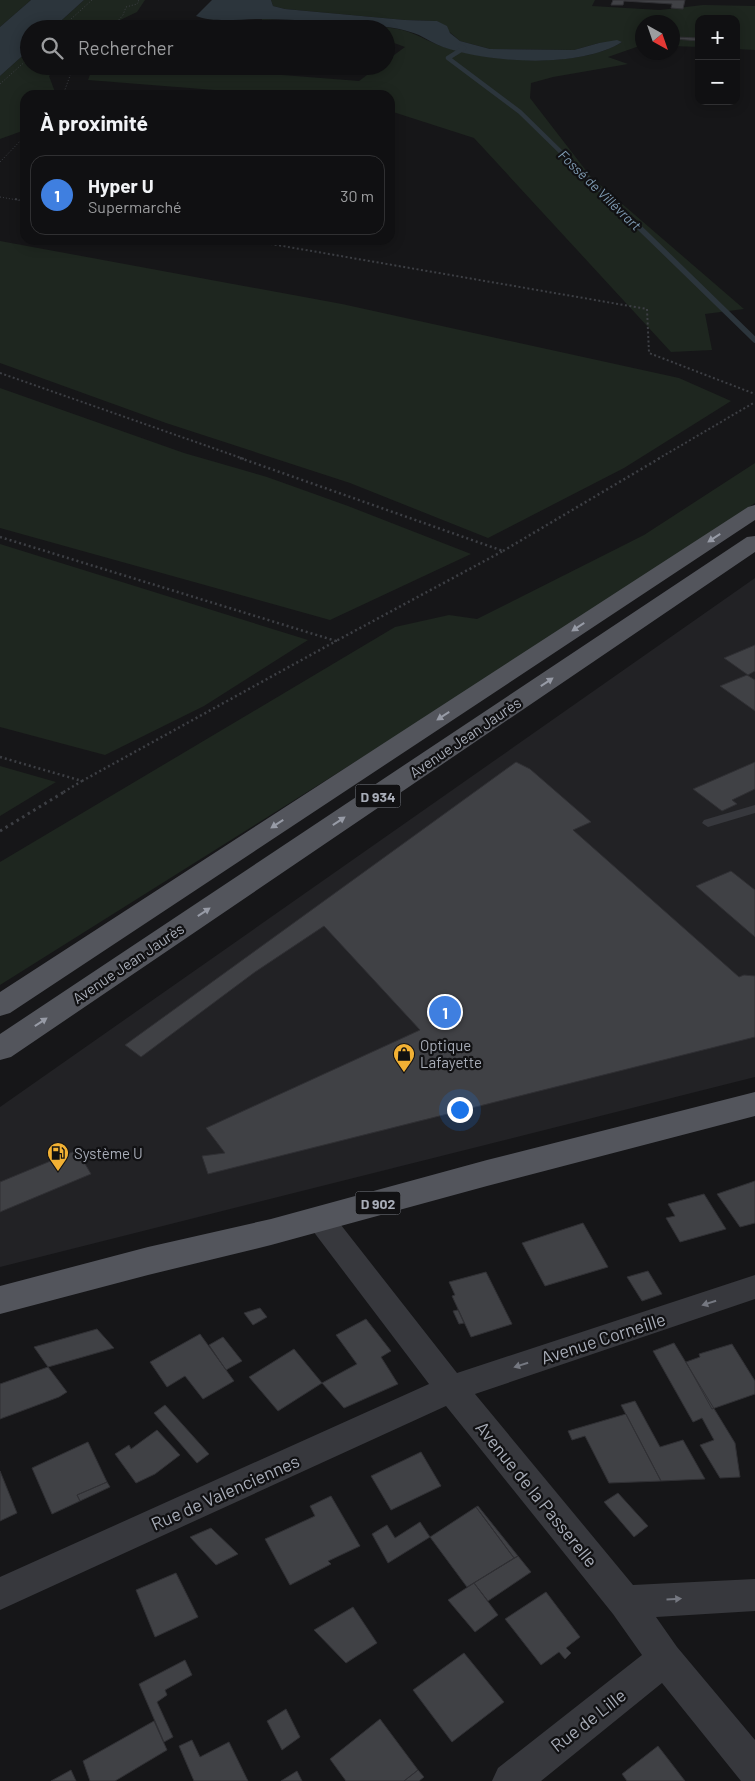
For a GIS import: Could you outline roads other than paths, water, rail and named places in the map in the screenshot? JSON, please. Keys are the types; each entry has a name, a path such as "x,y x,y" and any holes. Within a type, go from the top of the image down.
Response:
{"main road":[{"name":"Avenue Jean Jaurès","path":"0,1006 755,511"},
{"name":"Avenue Jean Jaurès","path":"0,1049 755,542"},
{"name":"D 902","path":"0,1300 320,1219 755,1104"}],"street":[{"name":"Avenue de la Passerelle","path":"320,1219 451,1389 625,1602 665,1659 755,1769"},
{"name":"Avenue Corneille","path":"451,1389 755,1287"},
{"name":"Rue de Valenciennes","path":"0,1594 451,1389"},
{"path":"625,1602 755,1595"},
{"name":"Rue de Lille","path":"511,1781 665,1659"}],"lane":[{"path":"708,823 755,809"}],"waterway":[{"name":"Fossé de Villévrart","path":"460,46 464,48 448,58 520,112 611,201"},
{"name":"Fossé de Villévrart","path":"610,199 755,340"}],"place":[{"name":"Hyper U","path":"445,1012"},
{"name":"Optique Lafayette","path":"404,1073"},
{"name":"Système U","path":"58,1172"}]}
